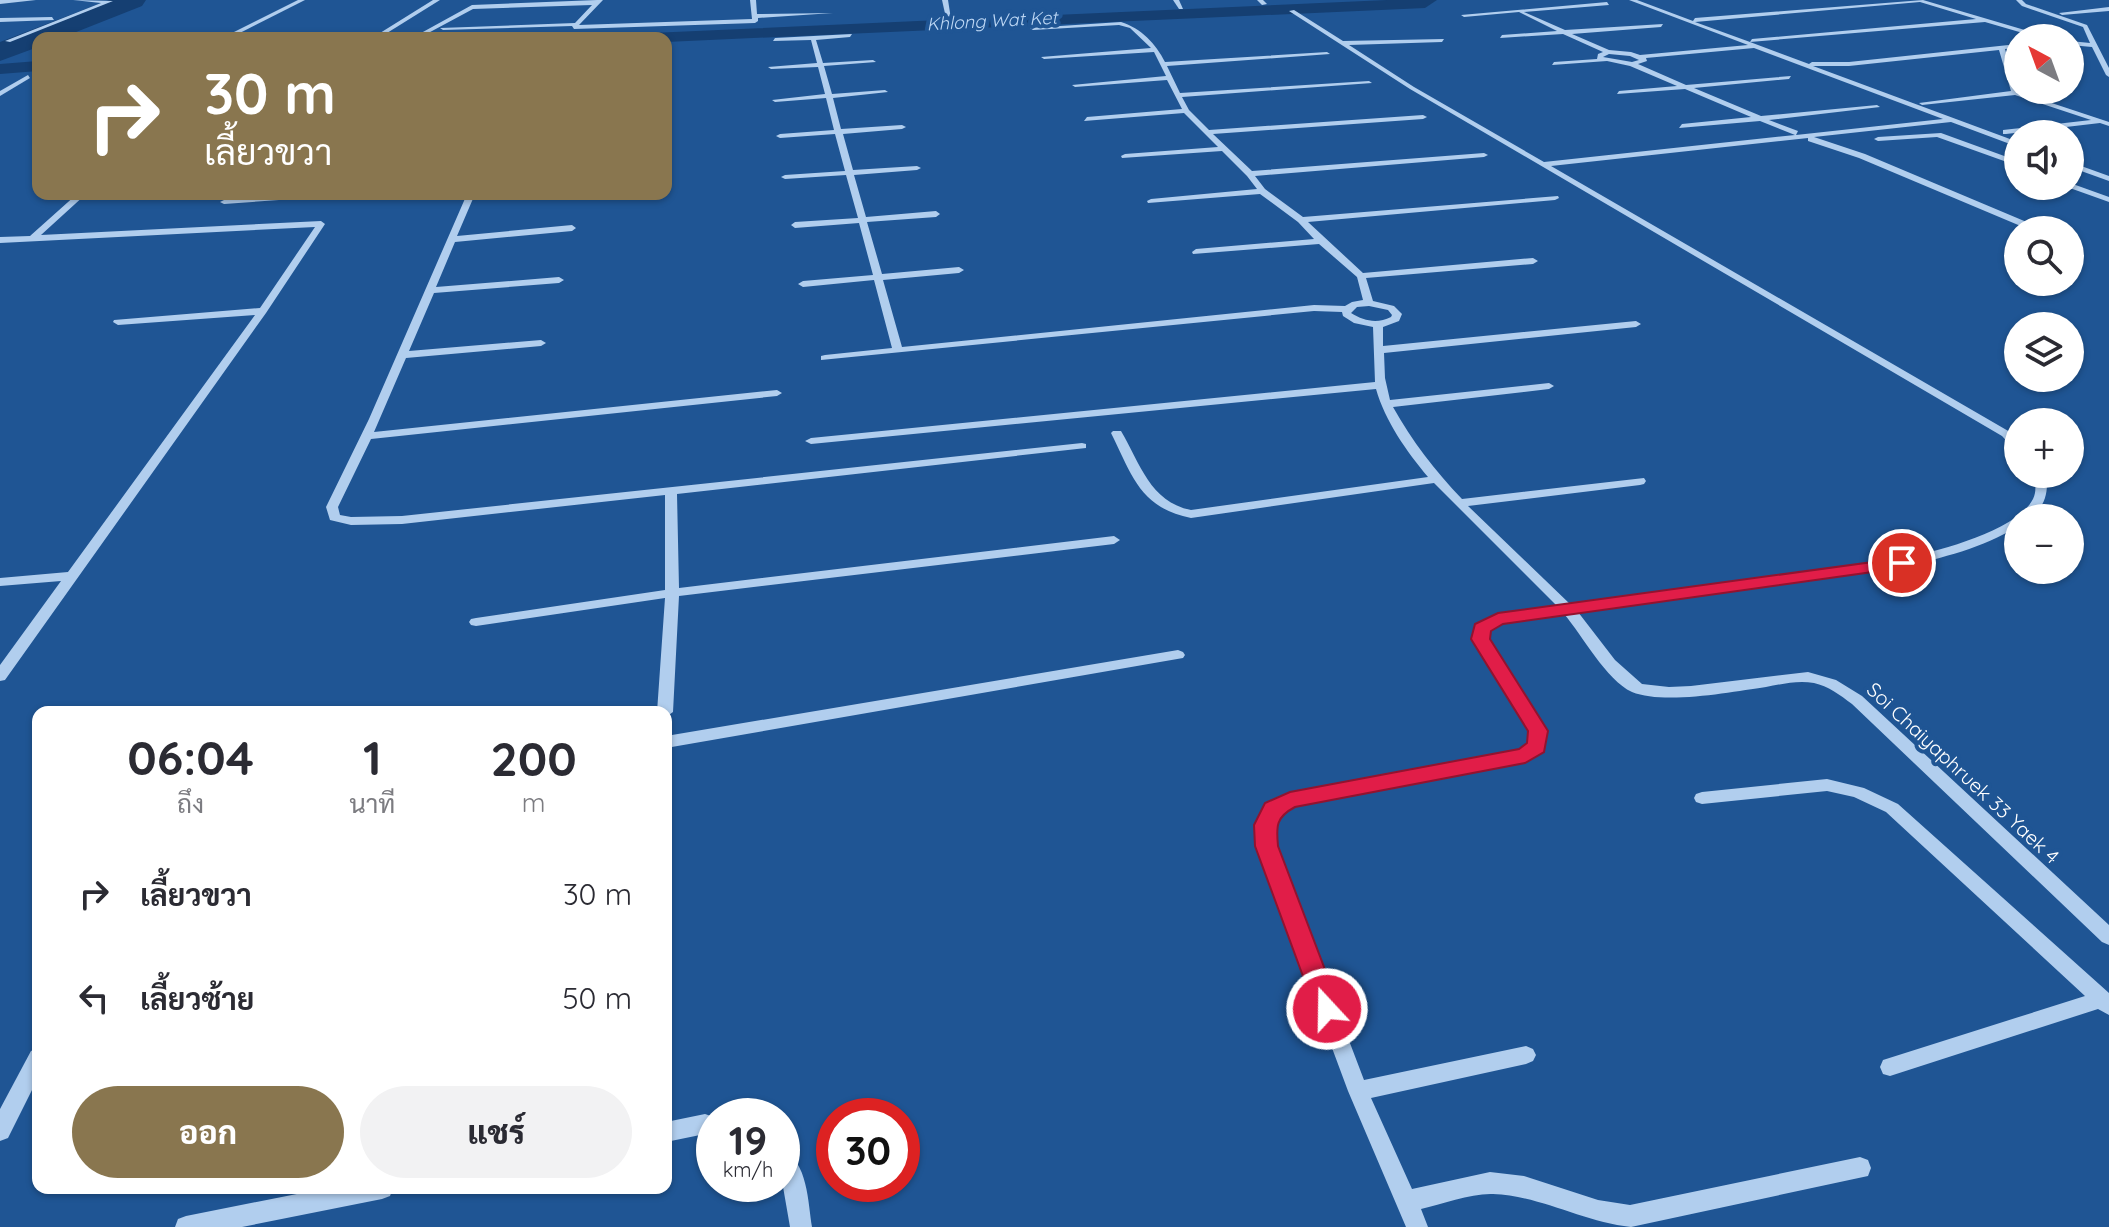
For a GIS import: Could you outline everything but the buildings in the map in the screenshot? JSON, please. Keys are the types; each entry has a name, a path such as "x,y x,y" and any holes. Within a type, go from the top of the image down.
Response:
{"street":[{"path":"0,2 33,0"},
{"path":"76,0 113,1"},
{"path":"237,32 302,0"},
{"path":"385,32 437,0"},
{"path":"574,24 578,28 755,21 753,0"},
{"path":"945,0 949,18"},
{"path":"1176,0 1181,8"},
{"path":"1632,0 2004,140"},
{"path":"1643,1 1660,0"},
{"path":"1695,20 1918,0 2004,26"},
{"path":"2019,0 2024,5 2085,26 2109,75"},
{"path":"3,42 113,1"},
{"path":"443,28 574,24 598,2"},
{"path":"426,32 472,7 598,2"},
{"path":"1464,15 1607,4"},
{"path":"2054,14 2109,9"},
{"path":"1292,11 1412,88 2004,433"},
{"path":"1518,11 1608,52 1641,57 1985,20"},
{"path":"754,16 830,13"},
{"path":"0,20 64,19"},
{"path":"1033,28 1119,23 1132,27 1156,50 1167,78 1186,111 1209,132 1221,149 1250,174 1262,191 1301,220 1361,276 1369,303"},
{"path":"1502,37 1661,25"},
{"path":"775,40 850,35"},
{"path":"813,38 898,351"},
{"path":"1344,43 1442,40"},
{"path":"2084,44 2093,45"},
{"path":"2001,47 2004,57"},
{"path":"1816,69 2004,47"},
{"path":"1044,57 1156,50"},
{"path":"1605,60 1600,55 1608,52"},
{"path":"1162,64 1327,54"},
{"path":"2100,56 2109,57"},
{"path":"1554,64 1605,60 1632,64 1645,60 1641,57"},
{"path":"771,67 873,62"},
{"path":"1632,64 1795,133"},
{"path":"1804,65 1849,64"},
{"path":"0,94 28,77"},
{"path":"1619,93 1789,77"},
{"path":"1075,85 1167,78"},
{"path":"1178,95 1369,83"},
{"path":"775,100 885,92"},
{"path":"1922,103 2004,94"},
{"path":"2048,104 2105,123"},
{"path":"1682,126 1877,107"},
{"path":"1087,119 1186,111"},
{"path":"1209,132 1423,117"},
{"path":"1543,164 1952,120"},
{"path":"2084,125 2105,123"},
{"path":"780,136 902,127"},
{"path":"1822,144 1938,135 2004,159"},
{"path":"1807,138 1862,156 2005,216"},
{"path":"1125,156 1221,149"},
{"path":"1250,174 1484,155"},
{"path":"785,177 917,168"},
{"path":"2084,169 2109,179"},
{"path":"2084,190 2109,200"},
{"path":"1151,201 1262,191"},
{"path":"1301,220 1555,198"},
{"path":"32,239 75,200"},
{"path":"224,202 268,200"},
{"path":"469,200 367,436 332,507 334,517 351,521 402,520 1082,446"},
{"path":"795,225 936,214"},
{"path":"0,240 321,224 263,311 0,676"},
{"path":"454,239 572,228"},
{"path":"1196,252 1321,241"},
{"path":"1361,276 1533,261"},
{"path":"803,284 959,270"},
{"path":"431,290 559,280"},
{"path":"825,358 1314,308 1347,309 1355,304 1381,304 1397,314 1396,319 1378,325 1353,320 1346,314 1347,309"},
{"path":"118,322 263,311"},
{"path":"1379,350 1636,324"},
{"path":"1378,325 1381,385 1387,404 1412,447 1459,503 1569,610"},
{"path":"403,355 541,343"},
{"path":"811,441 1381,385"},
{"path":"1387,404 1549,386"},
{"path":"367,436 777,393"},
{"path":"1117,433 1146,487 1159,505 1174,513 1191,514 1438,479"},
{"path":"1459,503 1640,481"},
{"path":"665,706 672,593 671,489"},
{"path":"1417,1227 1358,1091 1266,846 1265,825 1273,808 1290,800 1525,755 1537,746 1538,731 1481,639 1482,628 1498,619 1902,563 1948,553 2004,528"},
{"path":"476,622 672,593 1114,540"},
{"path":"0,582 72,576"},
{"name":"Soi Chaiyaphruek 33 Yaek 4","path":"1569,610 1626,680 1639,689 1665,692 1799,677 1816,677 1834,683 1868,711 2109,937"},
{"path":"672,741 1178,655"},
{"path":"1702,798 1827,785 1858,792 1892,808 2105,1003"},
{"path":"1890,1067 2105,1003"},
{"path":"1358,1091 1526,1055"},
{"path":"0,1131 32,1069"},
{"path":"672,1131 696,1126"},
{"path":"1406,1201 1490,1183 1524,1187 1598,1211 1630,1216 1860,1168"},
{"path":"186,1227 352,1194"},
{"path":"797,1202 801,1227"}],"waterway":[{"path":"51,32 133,0"},
{"name":"Khlong Wat Ket","path":"672,37 1425,3 1429,0"},
{"path":"0,52 32,39"},
{"name":"Khlong Wat Ket","path":"0,69 32,66"}],"route":[{"path":"1327,1009 1266,846 1265,825 1273,808 1290,800 1525,755 1537,746 1538,731 1481,639 1482,628 1498,619 1902,563"}]}
